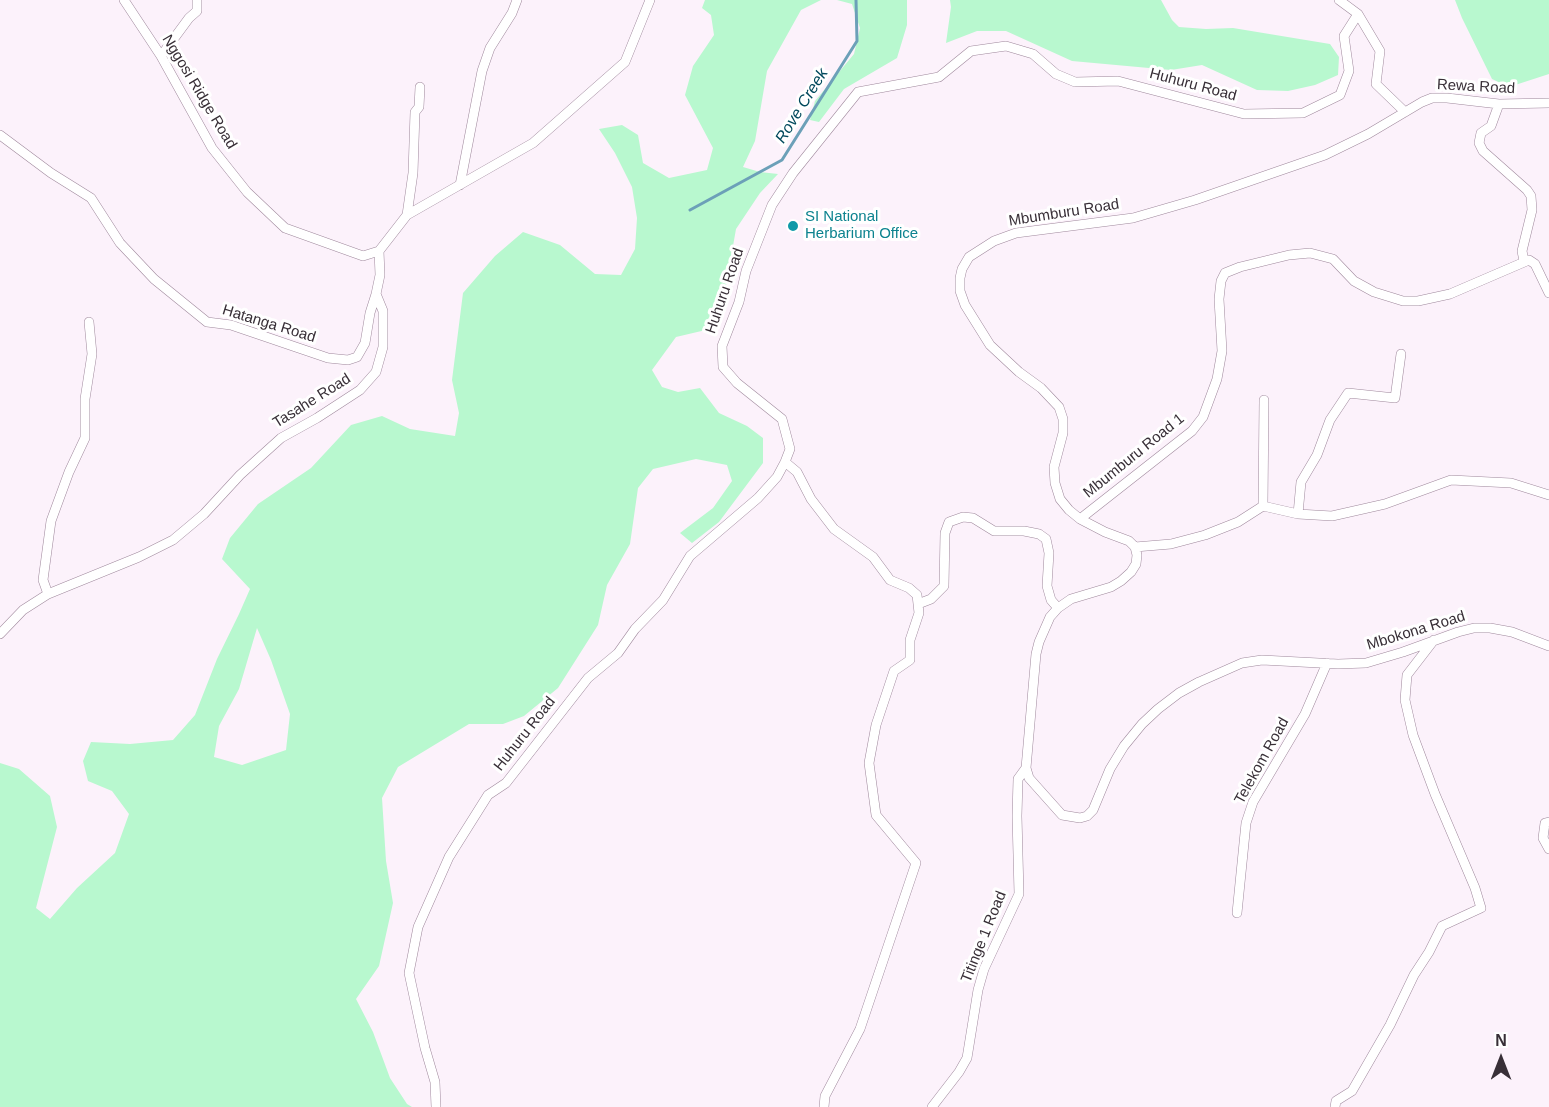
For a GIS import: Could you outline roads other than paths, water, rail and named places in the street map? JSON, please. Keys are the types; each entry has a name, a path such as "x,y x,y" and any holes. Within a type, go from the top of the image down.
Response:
{"street":[{"name":"Nggosi Ridge Road","path":"124,0 161,56 213,148 248,192 285,228 363,256 379,251"},
{"path":"161,56 189,18 197,11 197,0"},
{"path":"460,185 482,71 490,48 512,13 517,0"},
{"path":"379,251 407,215 533,143 625,62 650,0"},
{"path":"1339,0 1358,14 1380,51 1376,84 1405,112"},
{"name":"Huhuru Road","path":"436,1107 435,1082 424,1048 409,973 418,927 449,857 488,795 506,783 588,678 618,653 635,629 663,600 690,556 758,498 777,477 785,462 790,449 782,419 737,383 723,367 722,346 739,302 746,271 772,205 793,173 858,92 939,77 971,51 1006,46 1033,54 1056,74 1075,82 1118,81 1244,114 1303,113 1340,95 1349,70 1344,36 1358,14"},
{"path":"407,215 413,173 414,112 419,107 420,87"},
{"name":"Rewa Road","path":"1405,112 1432,98 1499,104 1549,103"},
{"path":"1499,104 1491,126 1481,133 1479,143 1483,151 1531,196 1532,210 1522,251 1524,261 1529,260 1535,264 1549,293"},
{"name":"Mbumburu Road","path":"1135,547 1129,541 1080,519 1060,499 1054,483 1054,467 1063,433 1063,419 1059,407 1041,388 1019,372 990,345 975,322 960,291 962,269 969,257 994,241 1016,233 1133,218 1195,200 1325,155 1368,134 1405,112"},
{"name":"Hatanga Road","path":"0,135 51,173 91,198 120,243 140,265 207,322 231,325 328,358 348,360 357,357 365,343 376,294"},
{"name":"Tasahe Road","path":"0,634 23,610 48,594 139,557 173,540 204,514 240,475 281,438 360,390 376,372 383,347 383,311 376,294 380,275 379,251"},
{"name":"Mbumburu Road 1","path":"1080,519 1192,431 1203,417 1217,379 1222,351 1218,299 1225,273 1280,257 1310,253 1333,259 1354,281 1374,292 1403,301 1418,302 1450,294 1524,261"},
{"path":"48,594 43,580 51,521 69,472 85,438 86,399 92,354 89,322"},
{"path":"1298,514 1301,482 1317,455 1330,420 1348,393 1395,398 1401,354"},
{"path":"1263,506 1264,400"},
{"path":"785,462 797,472 811,499 834,530 873,557 890,580 909,588 917,595 919,613 910,640 910,660 894,671 876,725 869,763 876,814 916,863 860,1029 825,1096 824,1107"},
{"path":"1026,768 1036,654 1043,628 1050,616 1071,598 1111,587 1121,581 1136,564 1135,547 1171,544 1205,535 1238,522 1263,506 1298,514 1332,516 1385,504 1451,480 1511,483 1549,495"},
{"path":"918,604 931,599 944,586 945,533 949,522 963,516 973,518 994,531 1024,531 1039,534 1047,539 1049,553 1047,586 1051,600 1058,608"},
{"name":"Mbokona Road","path":"1026,768 1029,778 1062,815 1080,818 1087,816 1093,810 1110,769 1124,746 1142,724 1179,693 1242,663 1262,660 1366,663 1466,630 1490,628 1512,632 1549,646"},
{"path":"1335,1107 1336,1101 1352,1091 1442,926 1481,908 1413,735 1405,700 1407,675 1434,640"},
{"name":"Telekom Road","path":"1237,913 1246,823 1253,802 1305,714 1327,663"},
{"name":"Titinge 1 Road","path":"932,1107 959,1072 966,1058 984,969 1019,894 1018,779 1026,768"},
{"path":"1549,822 1545,823 1543,838 1549,849"}],"waterway":[{"name":"Rove Creek","path":"690,210 782,160 857,41 856,0"}],"place":[{"name":"SI National Herbarium Office","path":"793,226"}]}
